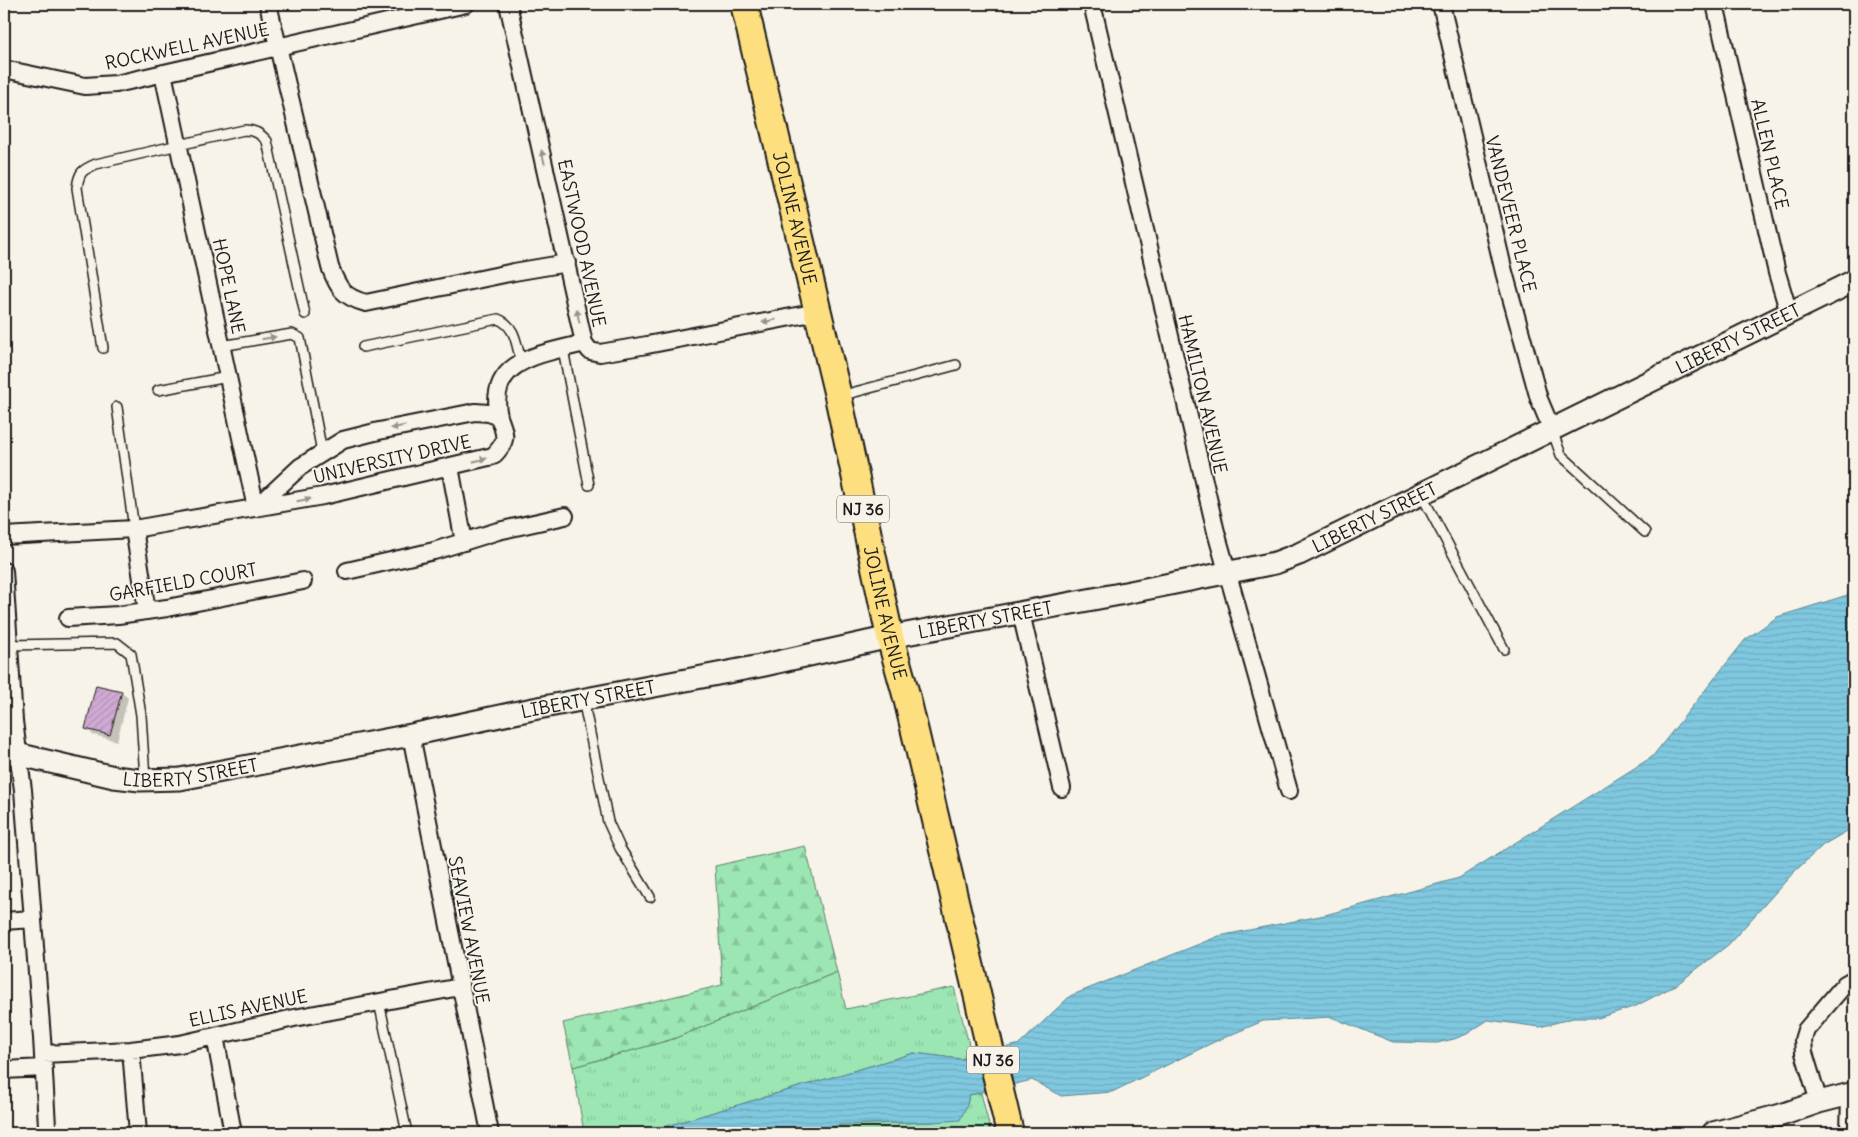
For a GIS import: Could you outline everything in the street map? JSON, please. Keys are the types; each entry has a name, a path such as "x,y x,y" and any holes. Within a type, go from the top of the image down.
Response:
{"main road":[{"name":"JOLINE AVENUE","path":"744,4 838,396 890,638 908,698 1010,1133"}],"street":[{"path":"268,4 330,267 342,292 353,300 366,303 514,272 567,263"},
{"name":"ROCKWELL AVENUE","path":"4,69 85,86 116,84 466,4"},
{"name":"EASTWOOD AVENUE","path":"508,4 584,343 590,352 600,352 817,312"},
{"name":"HAMILTON AVENUE","path":"1092,4 1216,532 1289,791"},
{"name":"VANDEVEER PLACE","path":"1441,4 1504,272 1539,399 1552,430"},
{"name":"ALLEN PLACE","path":"1715,4 1777,273 1789,313"},
{"name":"HOPE LANE","path":"163,73 256,508"},
{"name":"LIBERTY STREET","path":"11,752 114,777 145,780 180,779 1274,563 1298,554 1421,494 1854,280"},
{"path":"521,361 584,343"},
{"name":"UNIVERSITY DRIVE","path":"4,536 134,529 323,496 493,456 503,446 505,433 497,406 499,387 511,369 521,361"},
{"name":"UNIVERSITY DRIVE","path":"256,508 300,467 343,440 475,412 489,413 500,417"},
{"path":"450,467 464,542"},
{"path":"347,571 434,552 498,531 566,516"},
{"path":"134,529 147,611"},
{"path":"4,570 14,721 11,752 23,790 47,1126"},
{"name":"GARFIELD COURT","path":"68,618 147,611 303,581"},
{"path":"1021,613 1062,788"},
{"name":"SEAVIEW AVENUE","path":"411,734 490,1133"},
{"path":"4,921 32,919"},
{"path":"1819,1102 1804,1053 1803,1040 1806,1030 1845,984 1854,979"},
{"name":"ELLIS AVENUE","path":"4,1070 43,1061 180,1044 460,987"},
{"path":"215,1036 233,1133"},
{"path":"131,1050 138,1133"},
{"path":"1713,1133 1852,1094 1849,1133"}],"lane":[{"path":"103,348 77,188 78,178 83,170 96,164 244,130 252,130 261,134 267,141 304,314"},
{"path":"363,347 498,319 507,322 512,329 521,361"},
{"path":"221,346 292,334 300,338 322,452"},
{"path":"562,349 589,485"},
{"path":"838,396 956,365"},
{"path":"158,390 228,377"},
{"path":"117,407 134,529"},
{"path":"1552,430 1561,456 1646,532"},
{"path":"1421,494 1504,649"},
{"path":"9,645 117,642 131,654 141,715 145,780"},
{"path":"583,699 608,822 620,848 650,897"},
{"path":"379,1002 407,1133"}],"green space":[{"path":"805,846 837,972 673,1039 573,1067 563,1023 722,985 715,866"},
{"path":"837,972 846,1009 954,987 972,1056 961,1059 914,1053 643,1133 584,1133 573,1067 673,1039"},
{"path":"981,1093 991,1133 812,1133 838,1125 933,1122 967,1105 969,1095"}],"water":[{"path":"1854,593 1854,827 1823,845 1793,873 1728,945 1676,985 1636,1006 1598,1018 1573,1018 1540,1027 1488,1020 1467,1034 1437,1043 1393,1042 1331,1017 1263,1021 1214,1042 1112,1092 1061,1096 1032,1080 969,1095 967,1105 960,1120 838,1125 812,1133 643,1133 914,1053 961,1059 1020,1044 1070,996 1219,936 1325,915 1459,878 1652,757 1745,640 1777,617"}],"building":[{"path":"96,685 122,691 110,735 85,729"}]}
